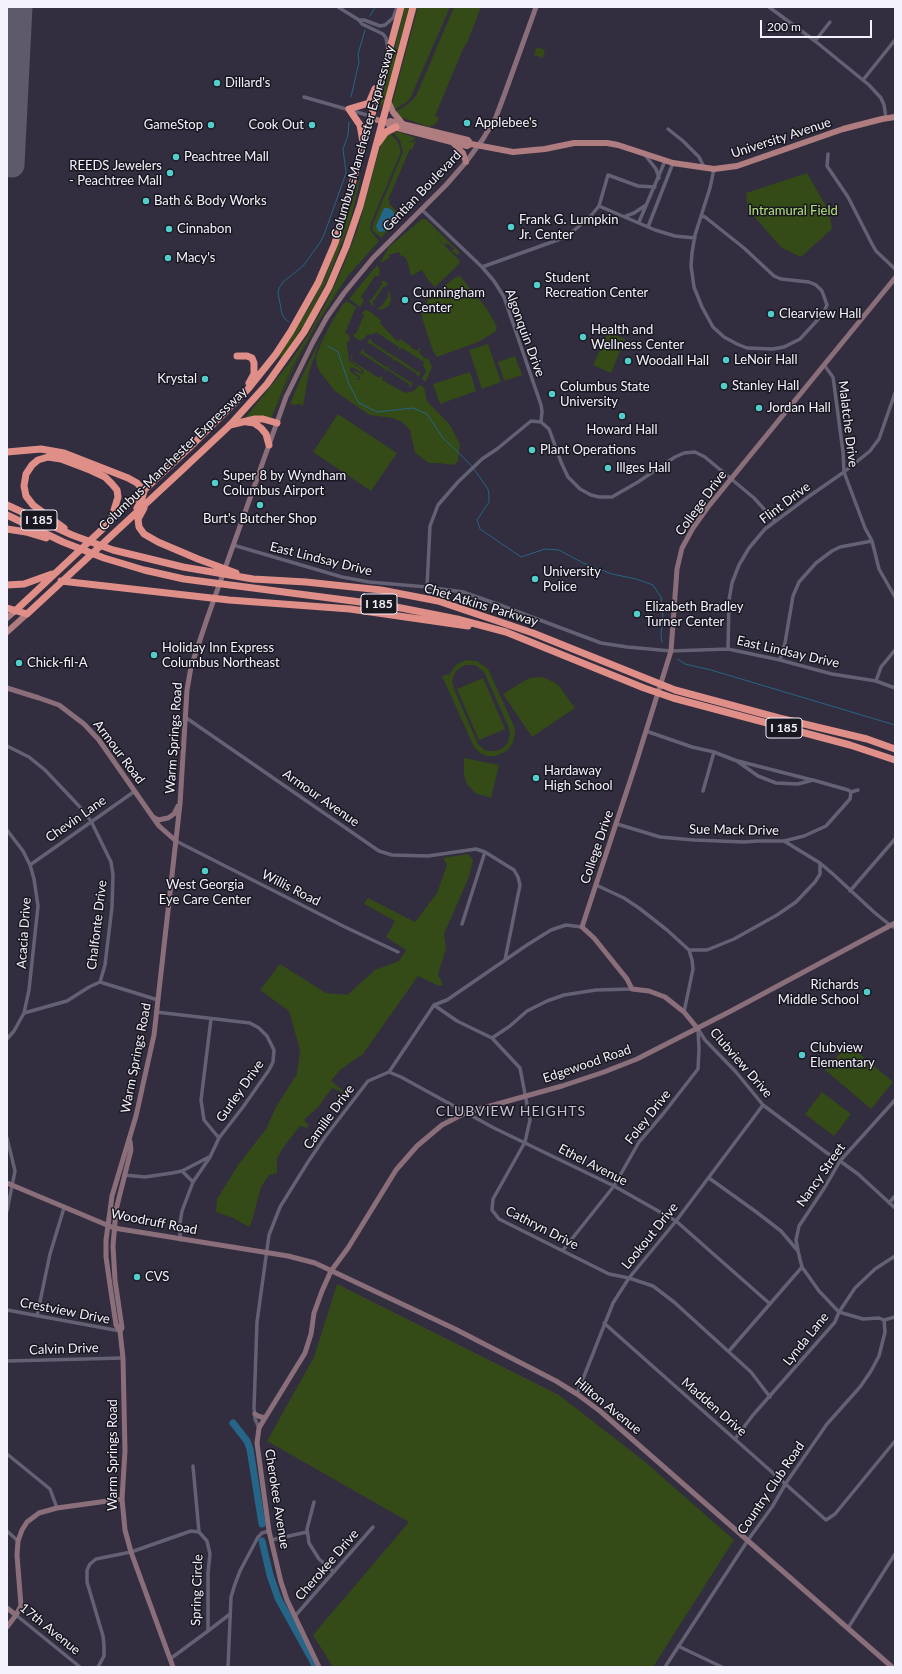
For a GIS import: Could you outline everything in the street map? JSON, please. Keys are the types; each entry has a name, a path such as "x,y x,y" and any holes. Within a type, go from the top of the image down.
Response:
{"highway":[{"name":"Columbus-Manchester Expressway","path":"15,611 144,491 241,396 280,349 302,314 318,284 335,243 372,118 401,7"},
{"name":"Columbus-Manchester Expressway","path":"27,614 230,425 276,372 304,332 325,294 348,240 360,206 374,148 384,122 388,101 413,7"},
{"path":"363,146 360,125 348,109 369,103 373,96 384,57 389,53"},
{"path":"374,148 386,132 396,127"},
{"path":"237,356 247,356 252,358 254,363 254,374 241,396"},
{"path":"230,425 244,421 263,419 277,423"},
{"path":"244,421 254,423 262,428 266,434 269,446"},
{"path":"7,452 41,449 64,453 128,478 144,491 142,502 131,517"},
{"path":"72,535 33,505 26,496 24,486 26,474 32,465 38,460 48,457 61,459 100,475 112,484 117,490 118,497 110,521"},
{"path":"148,501 138,519 139,527 144,534 158,542 198,559 253,579"},
{"name":"Chet Atkins Parkway","path":"7,505 72,535 113,550 183,567 253,579 368,588 438,601 533,633 675,690 779,718 867,739 895,749"},
{"name":"Chet Atkins Parkway","path":"7,515 63,542 104,558 144,570 184,579 365,602 425,612 506,632 644,688 673,698 850,745 895,760"},
{"path":"7,529 26,532 63,542"},
{"path":"7,585 24,584 56,572"},
{"path":"61,581 229,600 350,609 412,617 464,625 536,644"},
{"path":"7,608 27,614"}],"main road":[{"path":"388,101 393,112 403,124"},
{"name":"University Avenue","path":"372,118 384,122 390,126 467,146 471,144 513,152 545,149 574,143 607,143 618,145 673,163 714,169 737,166 843,129 895,117"},
{"path":"384,122 390,121 468,140 471,144"},
{"path":"452,142 460,149 466,162"},
{"name":"Columbus-Manchester Expressway","path":"7,618 15,611"},
{"name":"Columbus-Manchester Expressway","path":"7,632 27,614"}],"street":[{"path":"338,7 359,20 362,24 383,34 386,38 389,53"},
{"path":"359,20 364,20 380,26 385,25 393,18 397,7"},
{"name":"Gentian Boulevard","path":"318,333 344,293 385,244 446,186 478,146 498,111 536,7"},
{"path":"768,7 815,41 863,80 880,96 884,105 886,118"},
{"path":"815,41 830,22"},
{"path":"863,80 895,40"},
{"path":"304,96 367,114 372,118"},
{"path":"668,129 699,157 704,167"},
{"path":"645,154 656,169 659,178"},
{"path":"828,154 827,166 848,197 876,251 895,269"},
{"path":"640,222 665,161"},
{"path":"648,227 673,163"},
{"path":"702,216 741,246 774,276 781,279 809,282 816,285 825,296 828,305 823,314 800,339 791,344 773,349 747,348 724,336 708,319 694,287 691,266 695,238 714,169"},
{"path":"482,268 566,237 589,218 599,206 608,175 638,186 655,187"},
{"path":"625,216 634,213 647,204"},
{"path":"599,206 640,222 648,227 675,236 695,238"},
{"name":"Algonquin Drive","path":"422,209 482,268 494,281 504,297 541,405 541,422"},
{"name":"College Drive","path":"582,927 617,824 671,650 677,569 682,548 693,528 895,278"},
{"name":"Warm Springs Road","path":"173,1667 131,1552 125,1530 122,1499 125,1450 123,1358 120,1331 115,1318 107,1267 106,1240 112,1196 125,1150 130,1140 143,1090 154,1035 180,804 185,717 191,667 232,547 277,423 295,378 318,333"},
{"name":"Malatche Drive","path":"824,365 833,377 844,472 865,528 872,541 879,569 895,597"},
{"name":"Flint Drive","path":"728,649 729,600 732,583 739,565 749,548 775,521 844,472 870,451 879,439 895,393"},
{"path":"427,587 430,526 438,505 478,464 531,421 541,422 549,429 568,477 580,489 591,495 606,497 618,494 675,457 684,453 692,452 705,457 732,479 754,498 775,521"},
{"path":"780,660 785,644 793,596 799,582 816,563 832,551 840,547 872,541"},
{"name":"East Lindsay Drive","path":"232,547 342,577 377,583 427,587 463,592 601,643 627,647 671,650 728,649 780,660 832,674 876,681 895,688"},
{"path":"876,681 881,667 895,650"},
{"name":"Armour Road","path":"7,688 59,706 71,713 84,724 99,740 159,826 176,841"},
{"name":"Armour Avenue","path":"185,717 379,851 392,855 422,856 436,856 476,849 485,852"},
{"path":"646,731 692,747 714,752 737,761 813,780 851,792 858,790"},
{"name":"Chalfonte Drive","path":"7,746 29,757 45,770 79,806 91,821 111,862 113,875 112,907 105,965 100,982"},
{"path":"703,791 714,752"},
{"path":"737,761 758,776 776,783 798,784 813,780"},
{"name":"Chevin Lane","path":"30,865 135,791"},
{"path":"784,841 804,836 826,826 850,799 851,792"},
{"path":"152,817 158,820 168,818 174,814 180,804"},
{"name":"Sue Mack Drive","path":"617,824 667,838 744,842 757,840 784,841 820,863 850,891 893,925"},
{"name":"Acacia Drive","path":"7,830 23,851 30,865 34,879 38,906 30,990 24,1013 7,1039"},
{"path":"850,891 895,839"},
{"name":"Willis Road","path":"176,841 345,927 398,952"},
{"path":"462,924 485,852 514,870 520,885 505,960"},
{"path":"689,950 707,950 734,939 777,915 796,902 814,882 820,874 820,863"},
{"path":"596,885 624,898 639,908 689,950 693,969 684,1012"},
{"path":"388,1072 434,1005 447,1000 551,930 566,925 582,927 594,938 627,979 632,989 596,990 564,995 547,1000 527,1011 510,1026 492,1038"},
{"name":"Edgewood Road","path":"332,1271 348,1248 396,1170 417,1146 442,1125 465,1113 562,1086 637,1059 698,1029 893,925"},
{"path":"24,1013 68,1001 89,987 100,982 158,1000"},
{"name":"Clubview Drive","path":"632,989 649,991 665,997 684,1012 705,1040 736,1072 763,1105 827,1153 858,1174 895,1208"},
{"name":"Cathryn Drive","path":"434,1005 457,1021 492,1038 520,1068 530,1120 525,1142 493,1199 492,1210 499,1219 564,1250 609,1274 629,1278 652,1286 674,1302 729,1351 751,1372 770,1397"},
{"name":"Gurley Drive","path":"156,1012 250,1023 259,1028 267,1036 274,1050 273,1062 269,1070 219,1138 210,1157 193,1182 182,1211 179,1229 181,1240"},
{"path":"211,1019 201,1100 204,1120 219,1138"},
{"name":"Foley Drive","path":"564,1250 614,1186 639,1142 664,1114 698,1069 700,1049 698,1029"},
{"name":"Ethel Avenue","path":"388,1072 401,1077 465,1113 614,1186 676,1221 770,1303"},
{"name":"Camille Drive","path":"259,1428 255,1414 257,1322 269,1235 280,1207 325,1137 368,1080 388,1072"},
{"name":"Nancy Street","path":"798,1251 796,1240 799,1226 840,1161 895,1100"},
{"name":"Lookout Drive","path":"577,1394 604,1323 613,1303 629,1278 676,1221 763,1105"},
{"path":"7,1138 15,1171 9,1184 7,1211"},
{"name":"Warm Springs Road","path":"120,1331 122,1328 114,1261 114,1228 118,1198 131,1150 130,1140"},
{"path":"124,1175 145,1177 182,1171 210,1157"},
{"path":"182,1171 193,1182"},
{"path":"709,1178 781,1231 798,1251 802,1267 819,1291 839,1312 863,1319 879,1318 884,1320 895,1317"},
{"name":"Woodruff Road","path":"9,1184 114,1228 232,1247"},
{"path":"888,1203 895,1196"},
{"path":"37,1316 50,1254 64,1208"},
{"name":"Hilton Avenue","path":"232,1247 303,1259 332,1271 455,1329 556,1381 577,1394 600,1411 892,1667"},
{"name":"Lynda Lane","path":"735,1439 753,1415 835,1322 839,1312 848,1298 864,1278 895,1256"},
{"path":"729,1351 802,1267"},
{"name":"Cherokee Avenue","path":"319,1667 284,1591 269,1531 257,1443 259,1428 305,1353 311,1334 314,1312 332,1271"},
{"name":"Crestview Drive","path":"7,1310 120,1331"},
{"name":"Country Club Road","path":"665,1667 748,1540 772,1507 786,1483 828,1424 860,1387 871,1371 879,1356 885,1332 884,1320"},
{"name":"Madden Drive","path":"604,1323 826,1520 835,1514 895,1441"},
{"name":"Calvin Drive","path":"7,1361 123,1358"},
{"path":"255,1414 265,1418"},
{"path":"7,1454 50,1489 57,1508"},
{"path":"98,1667 104,1656 103,1636 87,1582 87,1570 90,1564 96,1560 131,1552 191,1531 199,1532 193,1466"},
{"path":"7,1626 21,1606 17,1555 18,1541 27,1522 38,1513 57,1508 122,1499"},
{"path":"314,1502 307,1532 312,1548 326,1566 334,1572"},
{"name":"Cherokee Drive","path":"295,1616 373,1527"},
{"path":"7,1531 18,1541"},
{"path":"228,1667 231,1597 240,1570 258,1537 262,1533 269,1531"},
{"name":"Spring Circle","path":"170,1659 208,1631 208,1573 210,1554 207,1541 199,1532"},
{"path":"271,1540 307,1532"},
{"path":"848,1628 895,1554"},
{"name":"17th Avenue","path":"7,1608 80,1667"},
{"path":"208,1631 230,1614"},
{"path":"678,1646 722,1667"}],"green space":[{"path":"405,7 409,7 384,102 379,109"},
{"path":"418,7 450,7 411,97 408,101 394,110 392,107 393,100"},
{"path":"454,7 481,7 468,41 463,49 435,116 439,118 435,125 429,127 400,117 394,113 408,104 416,96"},
{"path":"537,47 545,50 543,58 534,55"},
{"path":"530,117 537,120 534,128 527,125"},
{"path":"389,132 398,142 401,152 371,223 370,230 379,241 347,277 318,321 291,369 271,419 245,418 290,362 308,335 326,303 342,269 358,228 382,140"},
{"path":"393,132 399,132 416,138 408,143 416,141 412,150 410,149 388,200 390,201 389,204 401,215 410,206 381,238 372,230 373,224 403,152 400,141"},
{"name":"Intramural Field","path":"807,173 829,211 832,229 801,257 782,248 748,210 746,193"},
{"path":"359,178 360,181 350,222 330,274 308,318 281,359 281,353 311,305 326,275 342,234"},
{"path":"422,219 426,219 463,256 459,253 457,255 452,251 454,249 447,243 445,245 435,236 460,261 458,265 435,287 428,280 422,270 411,276 407,260 405,257 400,255 399,252 389,255 389,258 383,262 380,262 389,247"},
{"path":"377,265 380,270 379,276 375,276 361,297 364,300 360,307 349,299"},
{"path":"460,276 487,309 497,327 495,332 478,342 437,357 433,351 422,318 422,308 428,300 454,278"},
{"path":"349,277 319,321 295,365 273,418 292,369 319,320"},
{"path":"381,281 385,281 388,284 386,287 384,286 373,302 374,305 372,306 369,300 371,300 382,284"},
{"path":"389,290 391,299 389,306 383,309 377,309 381,307 389,295 387,295"},
{"path":"347,301 356,307 345,333 348,334 350,339 347,343 349,361 363,371 361,372 352,367 350,368 350,371 359,378 355,380 359,380 360,377 351,369 362,374 364,371 351,360 379,378 381,376 383,377 382,380 405,393 414,391 419,385 424,387 427,401 450,425 460,444 458,461 454,465 429,463 415,453 410,430 402,422 393,418 370,415 335,391 320,372 317,366 316,357 333,320 343,304"},
{"path":"365,310 369,311 381,320 380,323 397,341 400,339 411,346 411,348 418,351 419,348 421,349 419,352 425,359 428,358 432,367 426,381 422,379 426,371 423,365 424,362 402,348 398,350 399,347 376,332 374,334 367,335 361,341 354,337 353,334 356,334 364,315 362,313"},
{"path":"608,332 625,339 611,373 593,365"},
{"path":"321,338 309,372 303,406 299,404 290,404 301,378"},
{"path":"369,339 393,356 396,354 391,361 392,358 369,343 367,345"},
{"path":"488,344 501,382 482,389 469,350"},
{"path":"364,349 364,352 386,367 389,365 384,372 385,369 362,354 359,356"},
{"path":"396,355 396,357 418,372 421,370 419,376 416,376 417,374 395,360 392,361"},
{"path":"515,356 522,375 504,381 498,362"},
{"path":"390,365 389,369 412,383 414,381 411,387 388,370 385,372"},
{"path":"470,372 476,391 440,404 433,384"},
{"path":"338,414 397,453 371,491 313,452"},
{"path":"466,660 477,661 488,669 514,726 515,733 513,742 508,750 501,754 487,756 480,753 474,747 442,676 447,674 448,676 456,665","holes":["465,665 475,665 484,672 509,728 510,734 508,742 503,748 497,751 486,751 478,744 452,682 454,674 458,669"]},
{"path":"542,677 559,686 575,708 532,737 503,694 530,678"},
{"path":"483,678 505,729 479,740 457,689"},
{"path":"464,758 499,765 491,798 475,793 467,784 464,775"},
{"path":"468,854 473,860 469,877 444,934 446,949 438,974 443,985 439,986 418,976 363,1054 341,1069 331,1081 347,1094 332,1088 318,1107 304,1120 309,1125 307,1128 300,1126 285,1145 277,1158 277,1173 269,1175 261,1187 249,1227 233,1218 216,1212 217,1199 238,1165 266,1129 276,1107 297,1074 300,1050 289,1011 260,990 280,964 326,993 347,995 375,970 399,961 406,950 386,937 395,921 364,904 368,898 415,922 437,893 447,865 443,858"},
{"path":"848,1044 893,1082 871,1109 825,1070"},
{"path":"822,1092 851,1114 834,1136 805,1114"},
{"path":"337,1284 559,1395 644,1461 734,1540 653,1667 333,1667 313,1635 409,1522 267,1441 314,1357"}],"water":[{"path":"384,208 392,210 395,218 385,231 380,232 376,226"}],"waterway":[{"path":"370,16 375,7"},
{"path":"351,97 359,62 358,54 365,30"},
{"path":"289,322 282,314 278,293 279,288 283,282 303,266 324,235 346,173 343,149 348,135 349,122"},
{"path":"328,346 338,352 349,384 359,403 377,412 413,408 427,414 443,438 471,465 488,489 489,495 489,502 477,520 480,529 521,557 545,549 559,550 583,563 612,574 636,579 653,585 661,597 663,617 661,635 662,642"},
{"path":"678,659 685,664 711,670 895,725"},
{"path":"233,1423 247,1441 250,1449 262,1524"},
{"path":"262,1541 270,1575 278,1598 310,1656"},
{"path":"312,1660 316,1667"}],"taxiway":[{"path":"7,103 15,104"},
{"path":"7,161 12,161"}],"runway":[{"path":"12,165 20,7"}],"place":[{"name":"Dillard's","path":"217,83"},
{"name":"Applebee's","path":"467,123"},
{"name":"GameStop","path":"211,125"},
{"name":"Cook Out","path":"312,125"},
{"name":"Peachtree Mall","path":"176,157"},
{"name":"REEDS Jewelers - Peachtree Mall","path":"170,173"},
{"name":"Bath & Body Works","path":"146,201"},
{"name":"Frank G. Lumpkin Jr. Center","path":"511,227"},
{"name":"Cinnabon","path":"169,229"},
{"name":"Macy's","path":"168,258"},
{"name":"Student Recreation Center","path":"537,285"},
{"name":"Cunningham Center","path":"405,300"},
{"name":"Clearview Hall","path":"771,314"},
{"name":"Health and Wellness Center","path":"583,337"},
{"name":"LeNoir Hall","path":"726,360"},
{"name":"Woodall Hall","path":"628,361"},
{"name":"Krystal","path":"205,379"},
{"name":"Stanley Hall","path":"724,386"},
{"name":"Columbus State University","path":"552,394"},
{"name":"Jordan Hall","path":"759,408"},
{"name":"Howard Hall","path":"622,416"},
{"name":"Plant Operations","path":"532,450"},
{"name":"Illges Hall","path":"608,468"},
{"name":"Super 8 by Wyndham Columbus Airport","path":"215,483"},
{"name":"Burt's Butcher Shop","path":"260,505"},
{"name":"University Police","path":"535,579"},
{"name":"Elizabeth Bradley Turner Center","path":"637,614"},
{"name":"Holiday Inn Express Columbus Northeast","path":"154,655"},
{"name":"Chick-fil-A","path":"19,663"},
{"name":"Hardaway High School","path":"536,778"},
{"name":"West Georgia Eye Care Center","path":"205,871"},
{"name":"Richards Middle School","path":"867,992"},
{"name":"Clubview Elementary","path":"802,1055"},
{"name":"CVS","path":"137,1277"}],"district":[{"name":"CLUBVIEW HEIGHTS","path":"511,1111"}]}
